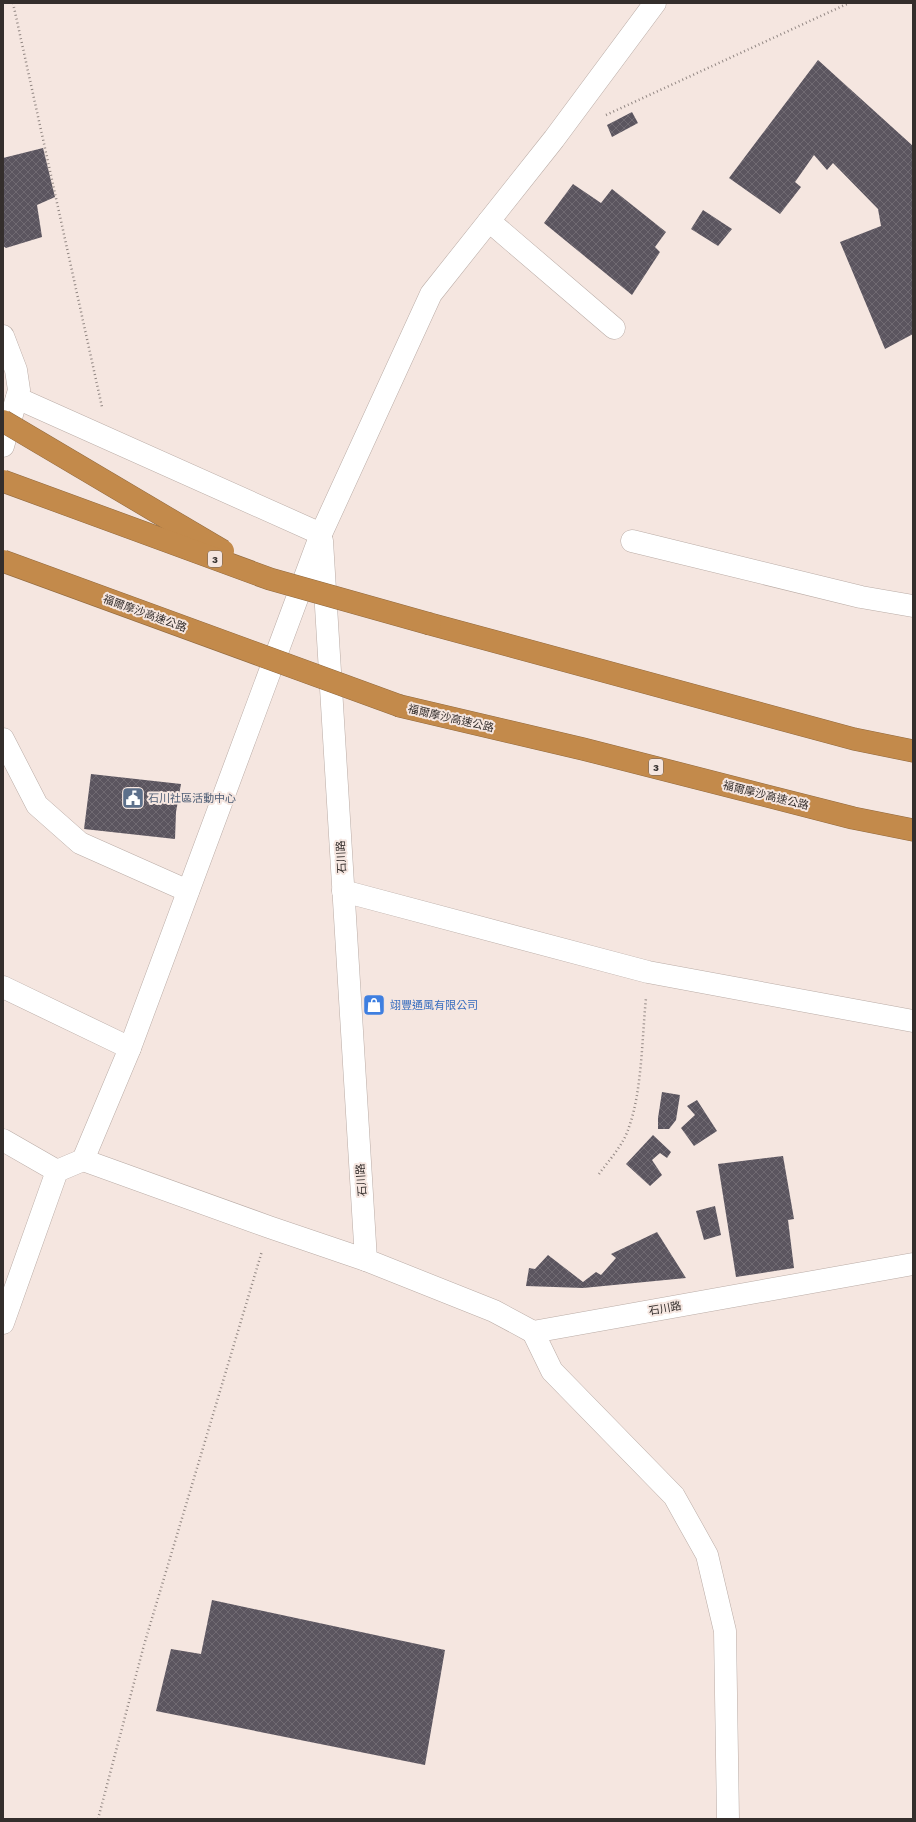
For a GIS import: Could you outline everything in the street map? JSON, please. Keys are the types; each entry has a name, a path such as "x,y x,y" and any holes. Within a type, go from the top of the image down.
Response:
{"highway":[{"path":"3,421 270,579"},
{"name":"3","path":"3,481 270,579 854,739 913,751"},
{"name":"福爾摩沙高速公路","path":"3,561 400,706 584,749 853,818 913,830"}],"street":[{"path":"83,1160 130,1048 321,534 431,294 554,139 655,3"},
{"path":"489,221 614,328"},
{"path":"3,336 16,370 19,390 3,446"},
{"path":"17,398 321,534"},
{"name":"石川路","path":"321,534 366,1260"},
{"path":"632,541 861,597 913,606"},
{"path":"3,739 37,805 80,843 188,891"},
{"path":"343,891 648,972 913,1021"},
{"path":"3,987 130,1048"},
{"path":"3,1140 57,1171"},
{"path":"3,1323 57,1171 83,1160 269,1227 366,1260 494,1311 533,1332 552,1371 674,1496 707,1555 725,1631 728,1819"},
{"name":"石川路","path":"533,1332 913,1264"}],"path":[{"path":"13,3 109,439"},
{"path":"605,116 849,3"},
{"path":"599,1174 619,1147 629,1128 637,1093 648,972"},
{"path":"98,1819 144,1645 269,1227"}],"building":[{"path":"818,60 913,146 913,334 885,349 840,242 881,226 878,209 833,163 827,170 814,155 795,182 801,187 780,214 729,178"},
{"path":"632,112 638,123 612,137 607,125"},
{"path":"43,148 55,197 37,205 42,237 6,248 3,246 3,158"},
{"path":"573,184 601,203 612,189 666,232 655,247 660,252 632,295 544,223"},
{"path":"703,210 732,229 718,246 691,229"},
{"name":"石川社區活動中心","path":"91,774 181,784 176,812 175,839 84,829"},
{"path":"662,1092 680,1095 676,1120 669,1129 658,1129"},
{"path":"697,1100 717,1131 694,1146 681,1128 695,1115 687,1106"},
{"path":"653,1135 671,1152 667,1158 660,1153 652,1160 662,1175 650,1186 626,1164"},
{"path":"783,1156 794,1219 788,1220 794,1268 736,1277 718,1164"},
{"path":"715,1206 721,1235 704,1240 696,1211"},
{"path":"657,1232 686,1278 583,1288 526,1286 529,1268 535,1269 548,1255 583,1282 596,1272 601,1275 616,1258 611,1254"},
{"path":"212,1600 445,1650 425,1765 156,1711 171,1649 201,1654"}],"place":[{"name":"石川社區活動中心","path":"133,798"},
{"name":"翊豐通風有限公司","path":"374,1005"}]}
